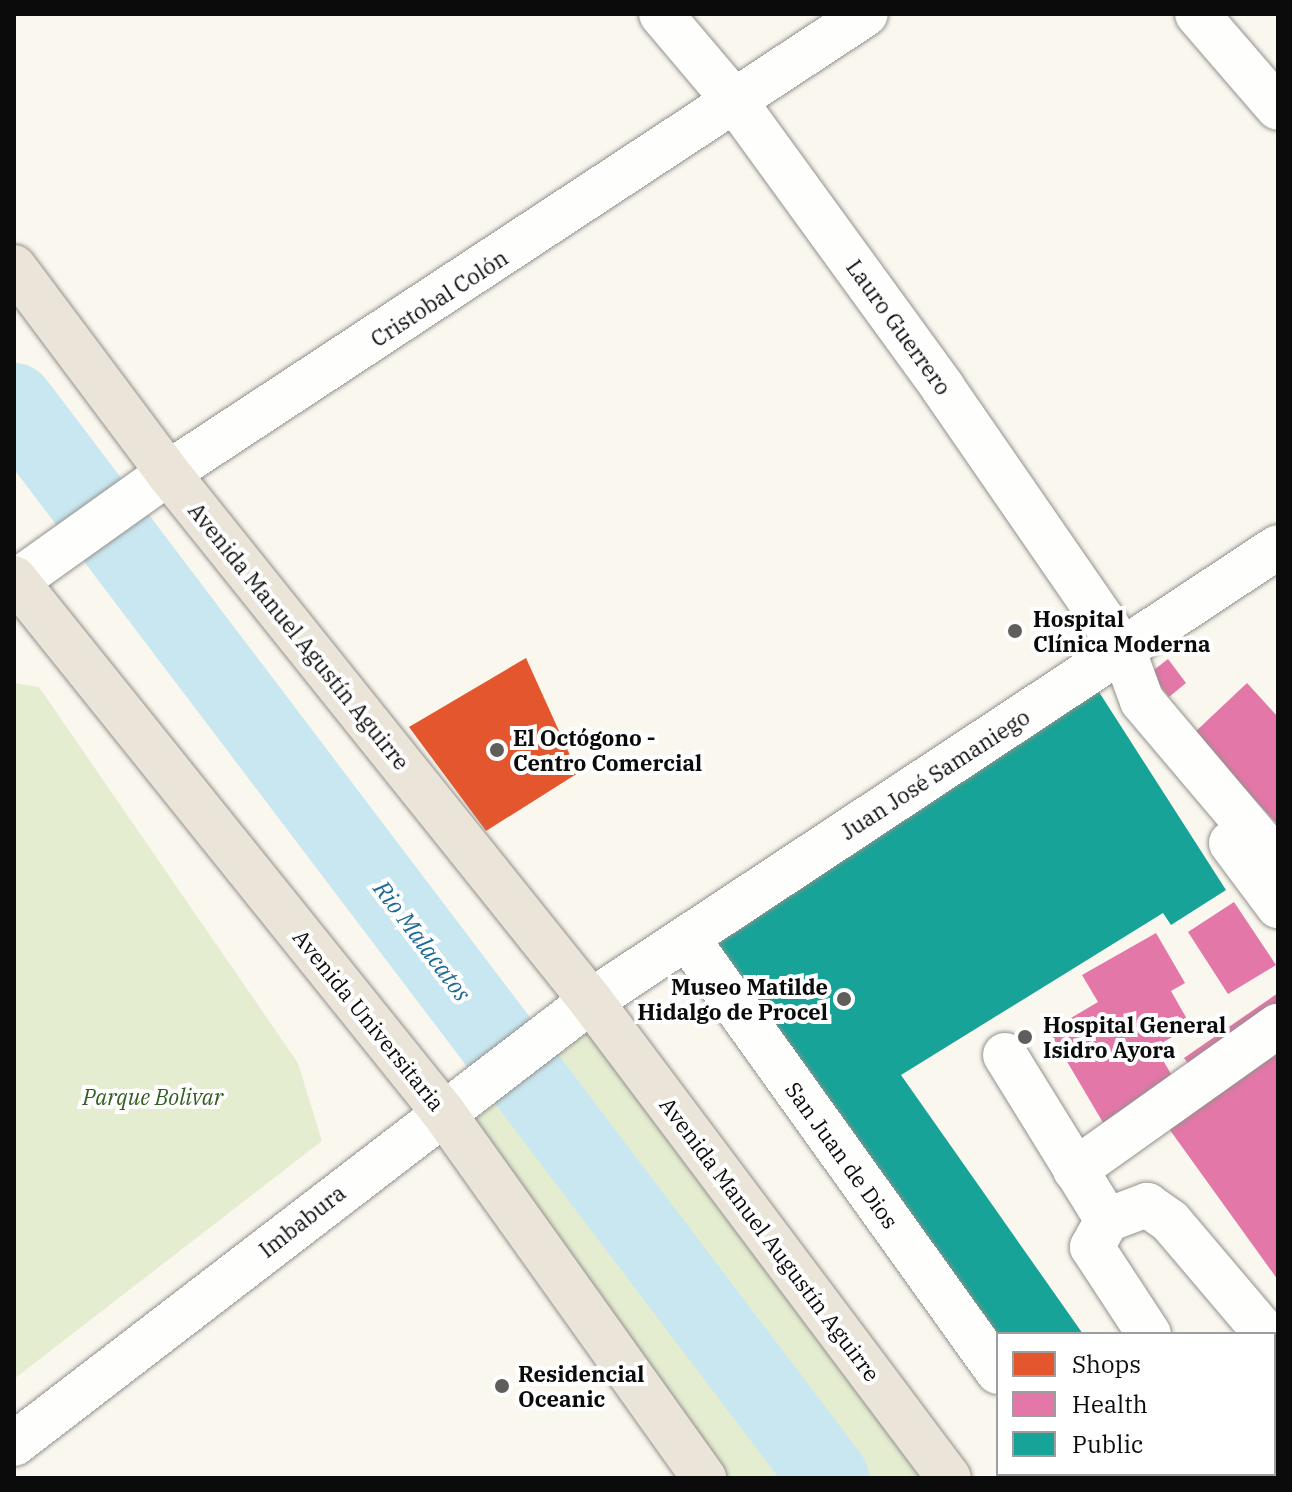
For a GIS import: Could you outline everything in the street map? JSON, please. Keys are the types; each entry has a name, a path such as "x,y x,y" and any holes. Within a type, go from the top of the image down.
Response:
{"main road":[{"name":"Avenida Manuel Agustín Aguirre","path":"14,267 162,478 585,1006"},
{"name":"Avenida Universitaria","path":"21,577 448,1108 704,1478"},
{"name":"Avenida Manuel Augustín Aguirre","path":"585,1006 949,1478"}],"street":[{"name":"Lauro Guerrero","path":"661,14 737,104 1123,649 1142,701 1147,728 1278,906"},
{"name":"Cristobal Colón","path":"21,577 162,478 737,104 866,14"},
{"path":"1197,14 1278,108"},
{"name":"Juan José Samaniego","path":"585,1006 1278,547"},
{"path":"1142,701 1278,862"},
{"name":"San Juan de Dios","path":"687,938 996,1369"},
{"name":"Imbabura","path":"14,1444 448,1108 585,1006"},
{"path":"1075,1170 1278,1026"},
{"path":"1005,1055 1107,1220"},
{"path":"1148,1332 1092,1247 1107,1220 1147,1205 1170,1221 1264,1332"}],"green space":[{"name":"Parque Bolivar","path":"14,683 39,687 298,1063 322,1141 14,1379"},
{"path":"591,1002 947,1478 707,1478 444,1111"}],"building: Shops":[{"name":"El Octógono - Centro Comercial","path":"526,658 578,773 486,831 409,727"}],"building: Health":[{"path":"1168,659 1186,683 1169,697 1150,673"},
{"path":"1247,683 1278,717 1278,825 1194,733"},
{"path":"1234,902 1276,965 1228,994 1188,932"},
{"path":"1156,933 1185,983 1171,991 1191,1026 1155,1047 1177,1084 1105,1126 1049,1031 1098,1002 1082,975"},
{"path":"1278,993 1278,1280 1167,1126 1211,1094 1184,1058"}],"building: Public":[{"path":"1090,678 1226,890 1171,925 1163,913 901,1075 1082,1332 996,1332 996,1341 698,937"}],"waterway":[{"name":"Rio Malacatos","path":"14,403 829,1478"}],"place":[{"name":"Hospital Clínica Moderna","path":"1015,631"},
{"name":"El Octógono - Centro Comercial","path":"497,750"},
{"name":"Museo Matilde Hidalgo de Procel","path":"844,999"},
{"name":"Hospital General Isidro Ayora","path":"1025,1037"},
{"name":"Residencial Oceanic","path":"502,1386"}]}
